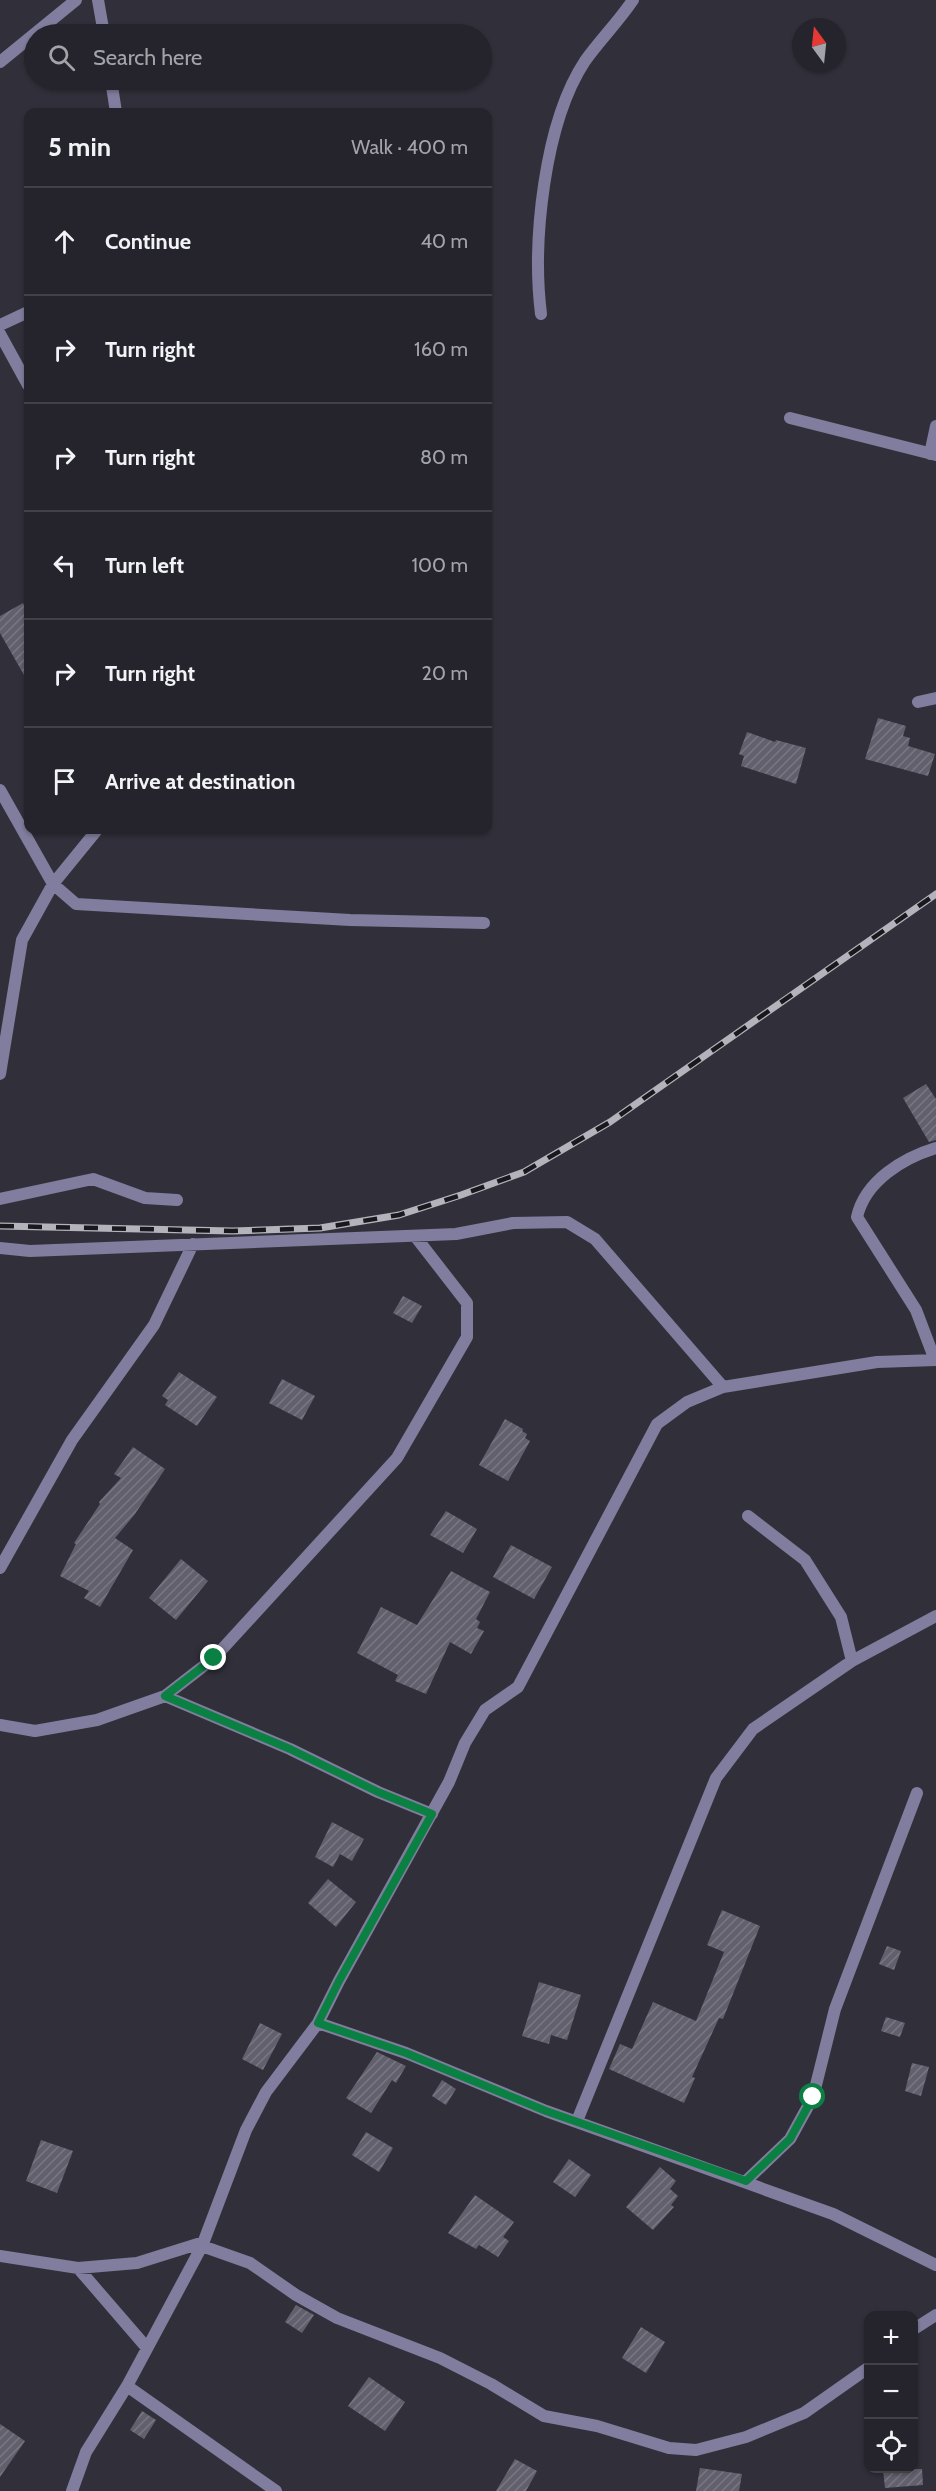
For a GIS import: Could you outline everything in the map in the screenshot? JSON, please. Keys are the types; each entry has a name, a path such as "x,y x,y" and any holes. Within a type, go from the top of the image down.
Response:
{"street":[{"path":"47,24 76,0"},
{"path":"98,0 102,24"},
{"path":"541,314 536,277 540,203 562,111 585,62 633,0"},
{"path":"0,62 24,42"},
{"path":"113,90 115,108"},
{"path":"0,325 24,314"},
{"path":"0,334 24,378"},
{"path":"790,418 933,455 936,426"},
{"path":"918,702 936,698"},
{"path":"0,790 24,833"},
{"path":"25,834 53,884 76,904 350,920 484,923"},
{"path":"0,1074 22,940 53,884 94,834"},
{"path":"72,2491 86,2452 127,2386 203,2244 246,2130 266,2092 318,2023 432,1814 449,1782 465,1743 485,1710 518,1686 657,1424 687,1402 723,1388 877,1362 935,1360 916,1310 857,1217 860,1203 874,1185 910,1156 936,1148"},
{"path":"0,1199 93,1179 145,1198 177,1200"},
{"path":"0,1248 30,1251 415,1236 456,1234 513,1223 567,1222 595,1239 723,1388"},
{"path":"0,1725 35,1731 97,1720 165,1696 214,1658 398,1458 467,1338 467,1303 415,1236"},
{"path":"0,1568 72,1440 154,1325 193,1244"},
{"path":"748,1516 805,1560 841,1617 852,1661"},
{"path":"577,2121 716,1778 753,1729 852,1661 936,1616"},
{"path":"165,1696 290,1749 378,1792 432,1814"},
{"path":"746,2181 790,2139 813,2097 835,2009 917,1793"},
{"path":"318,2023 406,2053 577,2121 833,2214 936,2265"},
{"path":"0,2256 78,2268 137,2263 203,2244 250,2263 296,2295 337,2318 440,2358 491,2384 544,2416 597,2426 669,2448 696,2450 746,2437 804,2413 864,2371"},
{"path":"78,2268 147,2348"},
{"path":"918,2326 936,2315"},
{"path":"127,2386 276,2491"}],"building":[{"path":"23,603 24,675 0,633 0,616"},
{"path":"878,718 906,726 903,736 910,738 908,746 935,754 928,776 865,759"},
{"path":"747,732 775,742 776,740 806,748 796,784 741,766 744,756 739,754"},
{"path":"926,1084 936,1099 936,1140 929,1142 903,1098"},
{"path":"403,1296 422,1306 412,1323 393,1313"},
{"path":"179,1372 217,1397 197,1426 165,1405 168,1400 162,1396"},
{"path":"282,1379 315,1396 302,1420 269,1403"},
{"path":"505,1419 523,1429 522,1431 527,1434 525,1438 530,1441 508,1481 479,1465"},
{"path":"133,1447 165,1469 135,1514 115,1538 133,1550 100,1607 84,1598 89,1591 60,1576 76,1544 74,1543 100,1504 99,1502 121,1478 114,1474"},
{"path":"446,1511 477,1529 463,1553 430,1535"},
{"path":"511,1545 552,1567 534,1599 493,1577"},
{"path":"181,1559 208,1581 176,1620 149,1598"},
{"path":"451,1571 490,1592 476,1619 480,1622 477,1628 484,1631 471,1654 450,1642 426,1694 395,1681 398,1675 357,1653 381,1607 417,1625"},
{"path":"332,1822 364,1839 352,1861 340,1854 333,1867 315,1857"},
{"path":"328,1879 356,1902 336,1927 308,1903"},
{"path":"722,1910 760,1926 723,2019 719,2018 692,2077 695,2078 684,2103 609,2069 620,2044 632,2049 653,2002 696,2021 724,1952 707,1945"},
{"path":"887,1946 901,1951 894,1970 879,1964"},
{"path":"539,1982 581,1995 567,2040 551,2035 549,2044 522,2036"},
{"path":"886,2017 905,2023 900,2037 881,2031"},
{"path":"260,2023 282,2034 263,2070 242,2059"},
{"path":"377,2052 406,2066 396,2083 392,2080 371,2113 346,2098"},
{"path":"912,2063 929,2067 921,2096 905,2091"},
{"path":"442,2080 456,2089 446,2105 432,2096"},
{"path":"366,2132 393,2148 379,2172 352,2155"},
{"path":"41,2140 73,2151 57,2193 26,2181"},
{"path":"569,2159 591,2175 575,2197 553,2182"},
{"path":"660,2167 676,2181 670,2189 678,2196 671,2205 674,2207 653,2230 626,2207"},
{"path":"475,2195 514,2222 503,2237 509,2241 498,2257 479,2245 476,2249 448,2233"},
{"path":"296,2305 314,2315 302,2333 285,2322"},
{"path":"641,2327 665,2342 646,2373 622,2358"},
{"path":"369,2377 405,2402 385,2431 348,2406"},
{"path":"142,2411 156,2420 144,2439 130,2430"},
{"path":"0,2424 25,2441 0,2477"},
{"path":"515,2459 537,2471 526,2491 496,2491"},
{"path":"700,2468 742,2474 739,2491 696,2491"},
{"path":"918,2469 922,2469 923,2485 885,2488 883,2473 918,2473"}],"railway":[{"path":"0,1226 233,1231 320,1228 399,1215 461,1195 524,1172 610,1122 936,894"}],"route":[{"path":"214,1658 165,1696 290,1749 378,1792 432,1814 318,2023 406,2053 546,2111 746,2181 790,2139 813,2097"}]}
